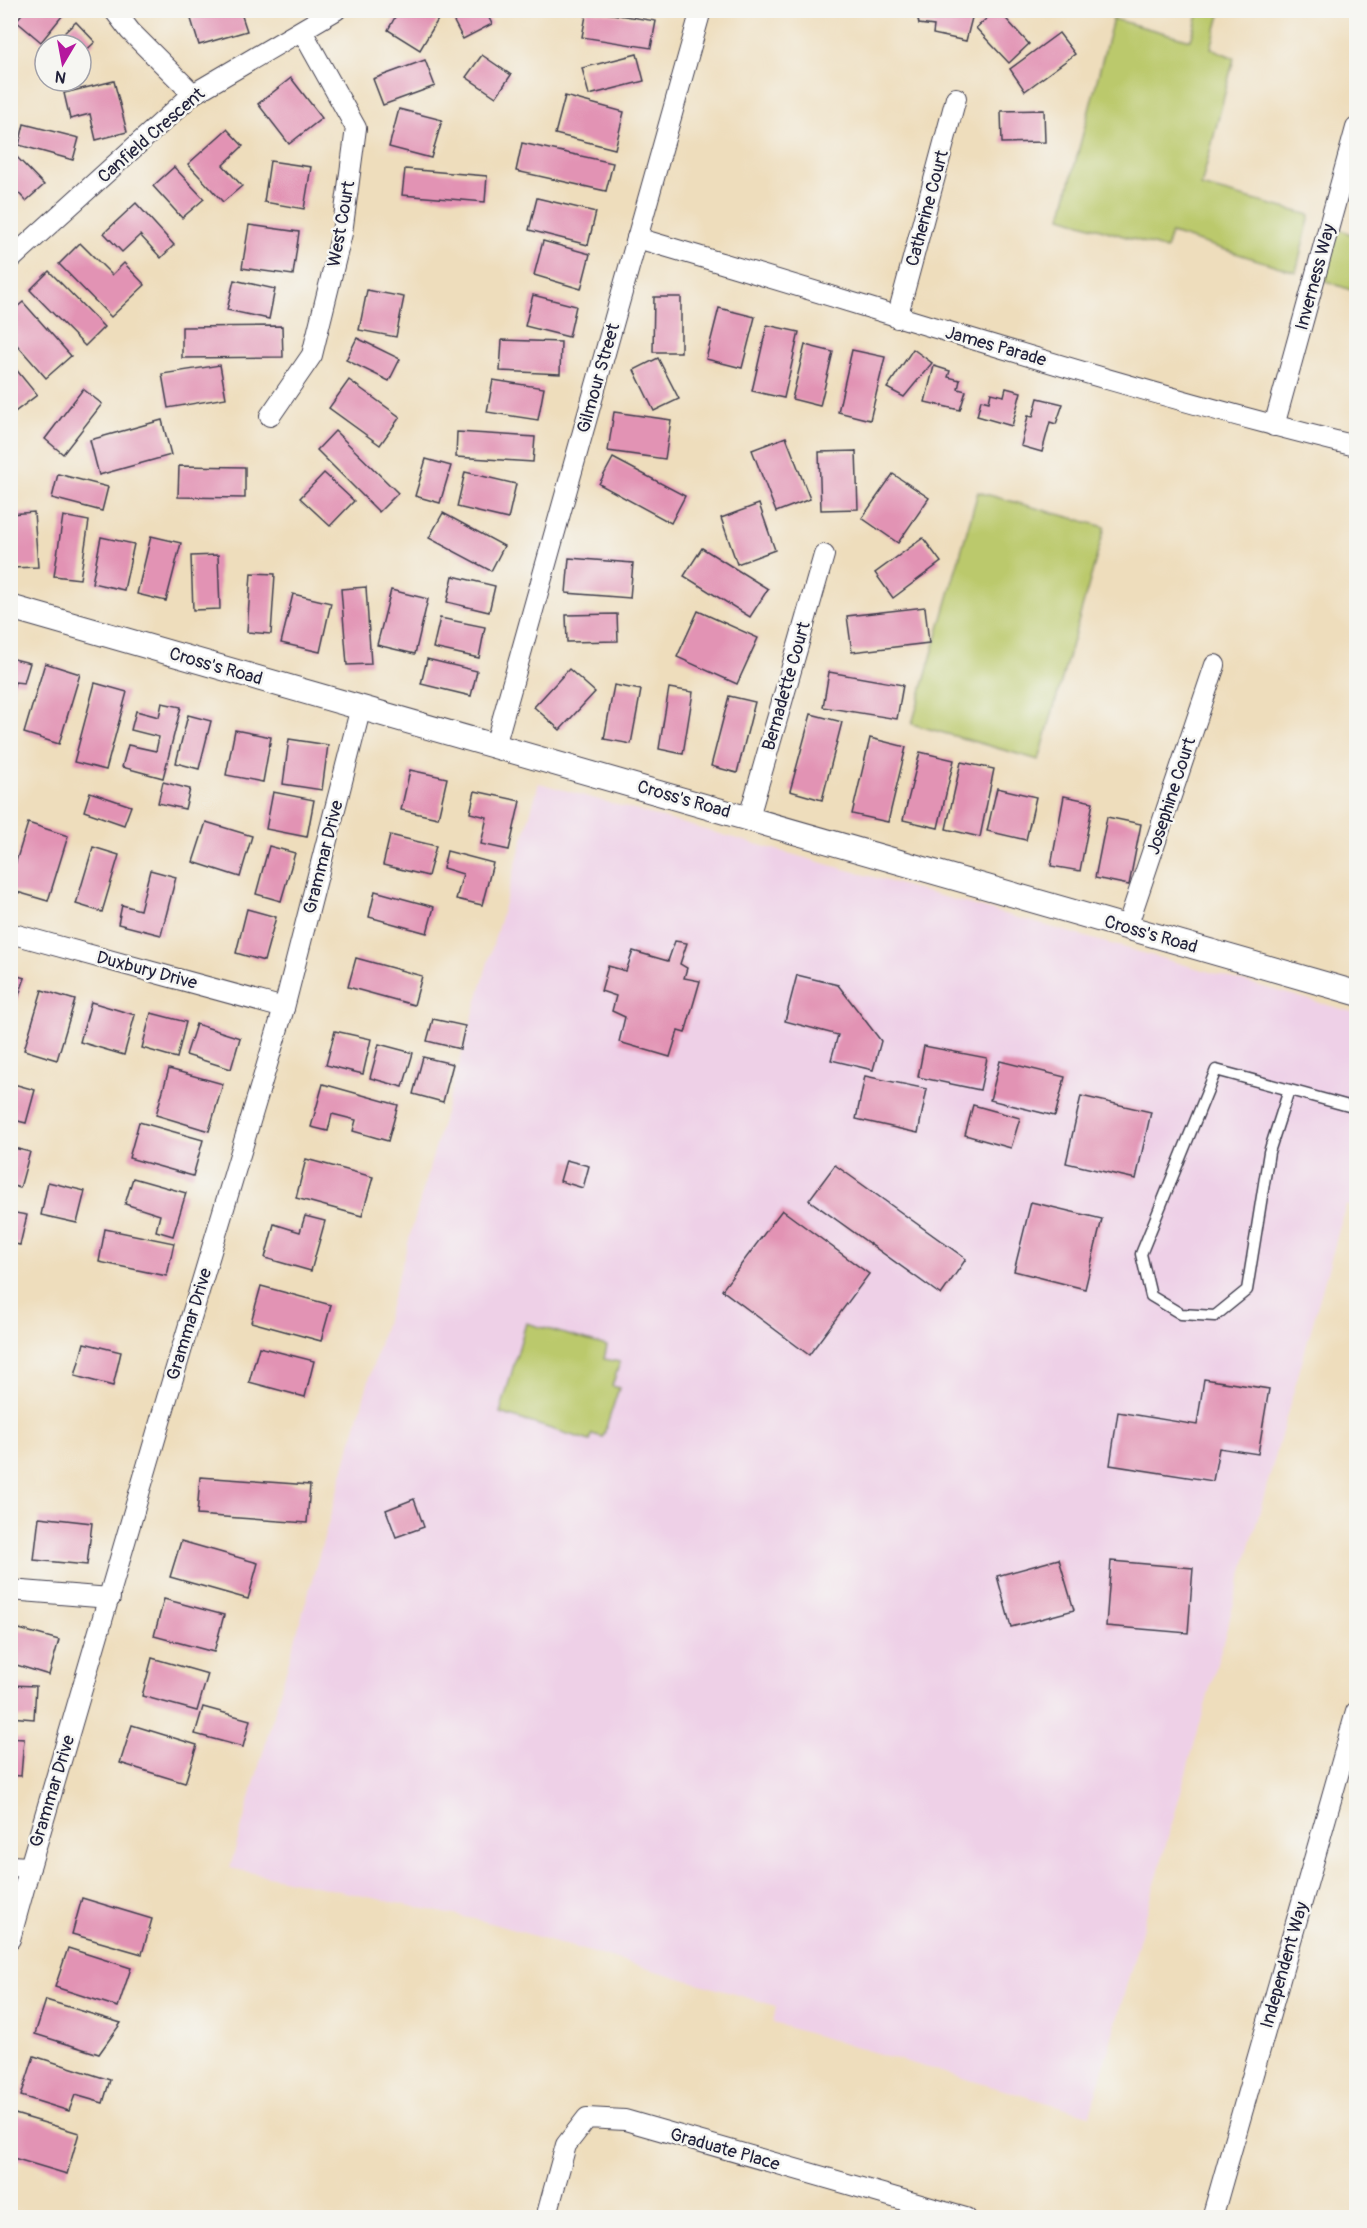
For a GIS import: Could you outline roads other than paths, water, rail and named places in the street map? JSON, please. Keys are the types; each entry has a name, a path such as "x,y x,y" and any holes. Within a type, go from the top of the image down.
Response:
{"street":[{"path":"114,10 130,31 193,94"},
{"name":"Canfield Crescent","path":"10,260 193,94 336,10"},
{"name":"Gilmour Street","path":"495,746 702,10"},
{"name":"West Court","path":"270,416 312,355 342,233 356,128 302,32"},
{"name":"Catherine Court","path":"897,318 956,98"},
{"name":"Inverness Way","path":"1274,426 1356,129"},
{"name":"James Parade","path":"637,238 897,318 1274,426 1356,446"},
{"name":"Bernadette Court","path":"749,817 824,555"},
{"name":"Cross's Road","path":"10,607 749,817 1356,993"},
{"name":"Josephine Court","path":"1127,927 1215,665"},
{"name":"Grammar Drive","path":"10,1939 20,1866 110,1598 167,1398 284,1008 361,707"},
{"name":"Duxbury Drive","path":"10,933 284,1008"},
{"path":"10,1590 110,1598"},
{"name":"Independent Way","path":"1212,2217 1356,1712"},
{"name":"Graduate Place","path":"546,2217 566,2145 587,2118 625,2120 966,2217"}],"lane":[{"path":"1289,1090 1269,1152 1247,1290 1215,1316 1181,1314 1151,1296 1141,1254 1216,1070 1356,1108"}]}
